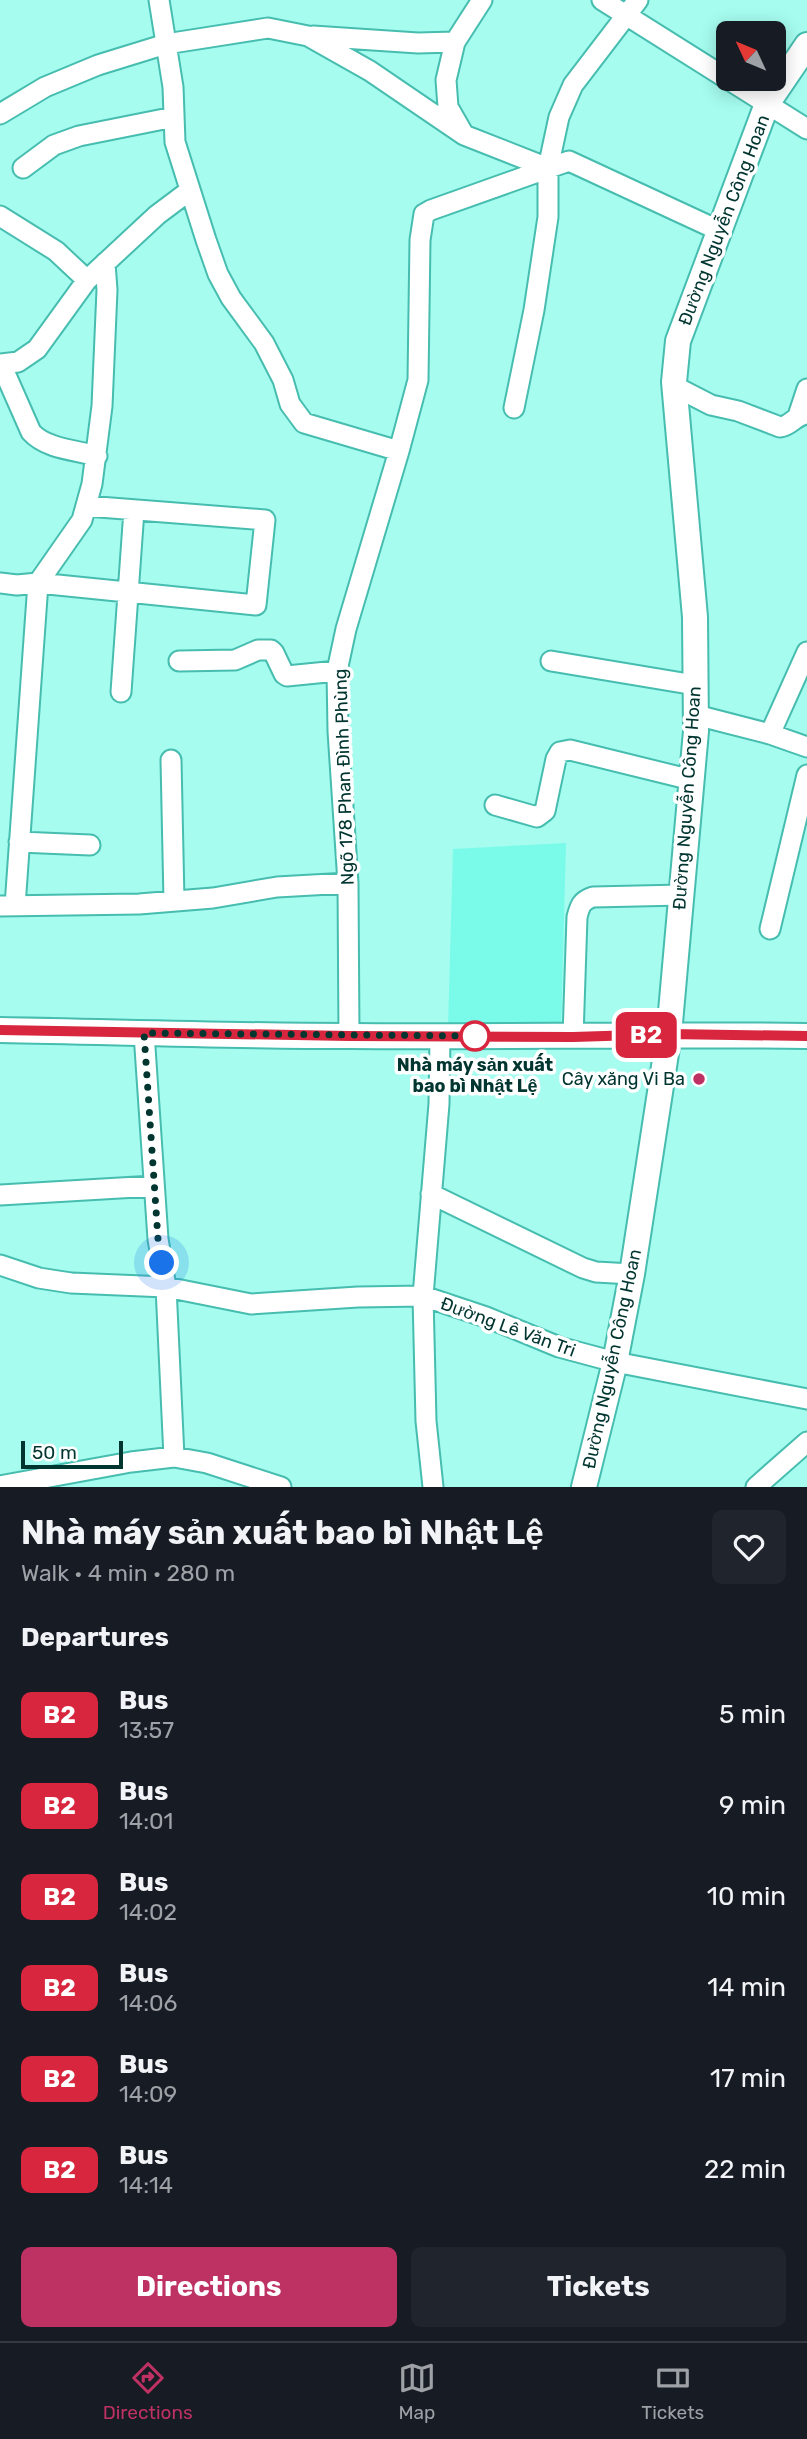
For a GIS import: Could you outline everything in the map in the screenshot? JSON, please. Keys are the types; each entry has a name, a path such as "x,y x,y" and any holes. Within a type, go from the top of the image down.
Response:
{"main road":[{"name":"Đường Nguyễn Công Hoan","path":"584,1487 615,1362 632,1275 669,1034 692,780 695,617 674,386 678,341 768,104 807,45"},
{"path":"0,1030 349,1036 573,1037 669,1034 807,1037"}],"street":[{"path":"159,0 173,86 175,142 218,274 231,298 264,342 283,380 290,404 304,423 399,451"},
{"path":"464,135 448,107 446,80 455,43 482,0"},
{"path":"601,0 632,8 807,129"},
{"path":"514,408 534,310 548,217 548,167 553,138 564,102 573,85 632,8"},
{"path":"0,114 55,83 98,65 166,44 268,28 308,36 455,43"},
{"path":"308,36 370,71 464,135 548,167 564,161 575,162 720,231"},
{"path":"23,168 54,145 79,136 174,117"},
{"name":"Ngõ 178 Phan Đình Phùng","path":"349,1036 348,883 338,731 337,671 346,629 418,380 424,214 548,167"},
{"path":"97,456 45,443 37,438 1,364 18,362 37,349 87,280 158,215 189,191"},
{"path":"0,216 56,251 87,280"},
{"path":"105,263 107,289 97,456 82,520 38,583 19,842 7,906 98,906 174,901 214,898 277,887 348,883"},
{"path":"674,386 711,405 750,414 780,427 802,415 807,389"},
{"path":"0,583 38,583 256,604 265,520 86,506"},
{"path":"121,692 134,510"},
{"path":"179,661 235,660 258,650 271,650 287,676 337,671"},
{"path":"770,734 807,652"},
{"path":"551,661 695,685"},
{"path":"695,715 770,734 807,747"},
{"path":"495,805 532,816 542,815 556,759 561,752 570,750 692,780"},
{"path":"171,760 174,901"},
{"path":"770,929 807,775"},
{"path":"19,842 90,845"},
{"path":"573,1037 577,917 580,905 585,899 593,897 682,895"},
{"path":"144,1033 158,1239 166,1287 174,1457"},
{"path":"433,1487 426,1421 423,1296 439,1104 440,1036"},
{"path":"0,1195 154,1186"},
{"path":"431,1194 583,1268 596,1272 632,1275"},
{"name":"Đường Lê Văn Tri","path":"0,1265 27,1276 71,1283 166,1287 251,1304 423,1296 486,1317 559,1347 615,1362 807,1399"},
{"path":"756,1487 807,1442"},
{"path":"0,1486 131,1462 174,1457 207,1463 281,1487"}],"shaded area":[{"name":"Nhà máy sản xuất bao bì Nhật Lệ","path":"566,843 561,1031 448,1029 453,849"}],"bus line":[{"name":"B2","path":"0,1030 349,1036 807,1036"}],"place":[{"name":"Nhà máy sản xuất bao bì Nhật Lệ","path":"475,1036"},
{"name":"Cây xăng Vi Ba","path":"699,1079"}],"route":[{"path":"162,1263 158,1239 144,1033 475,1036"}]}
